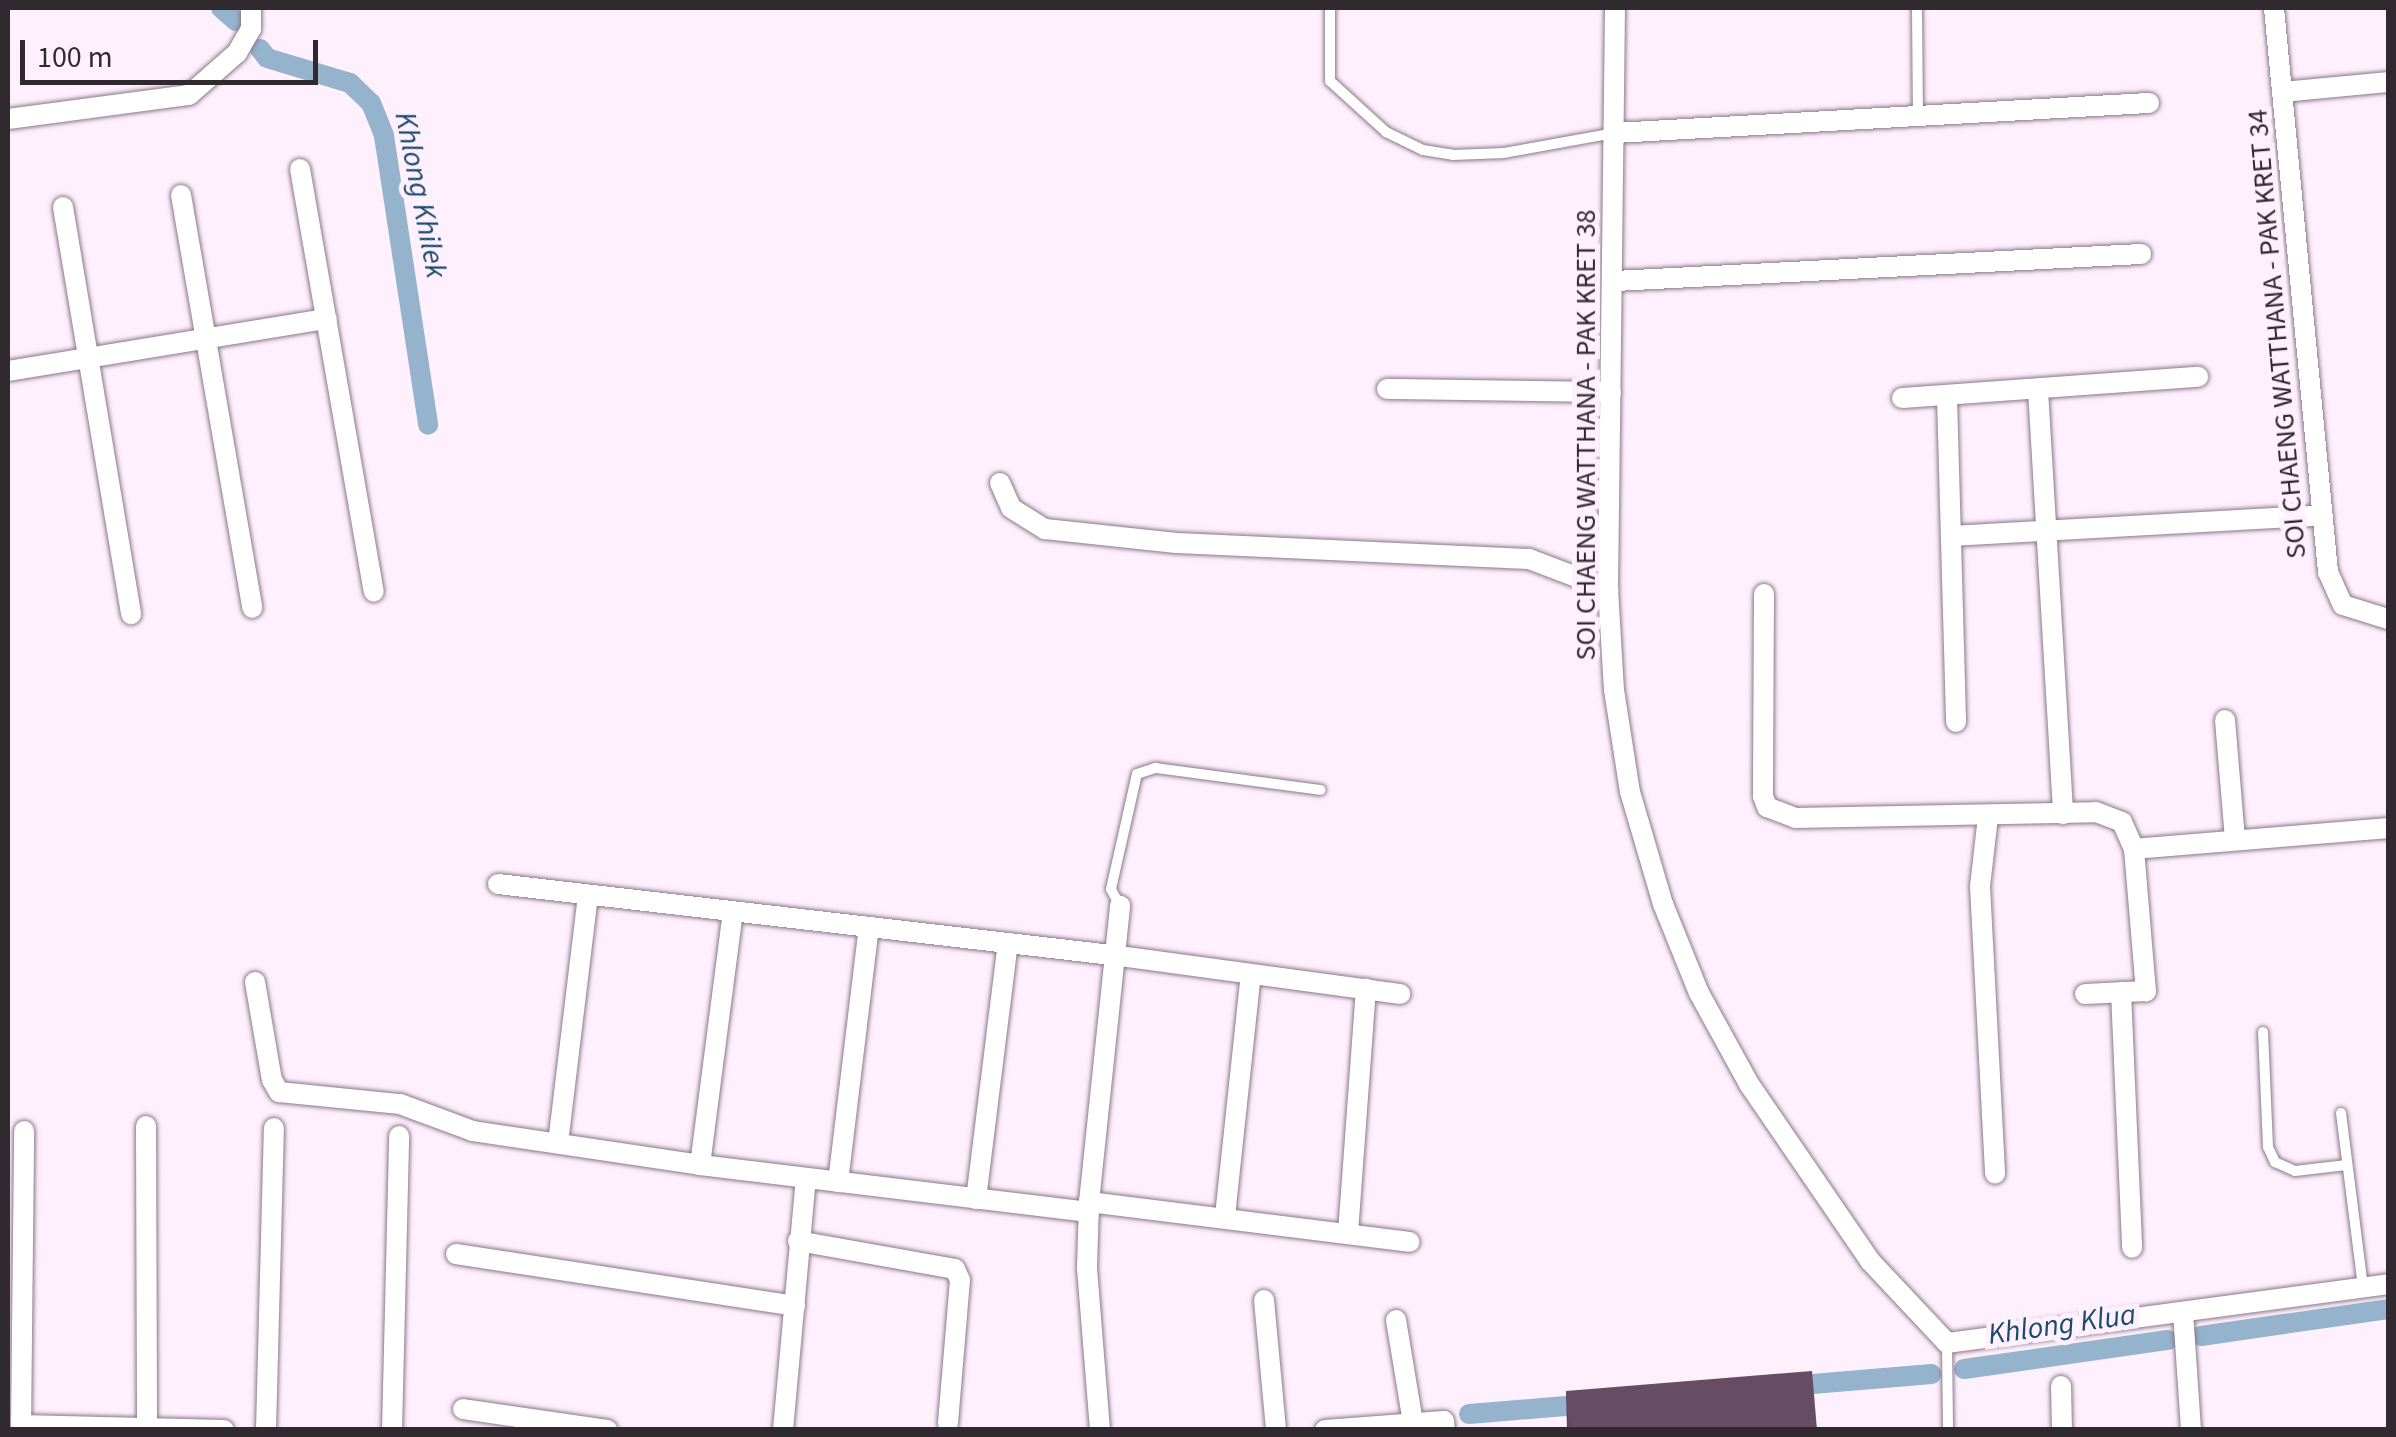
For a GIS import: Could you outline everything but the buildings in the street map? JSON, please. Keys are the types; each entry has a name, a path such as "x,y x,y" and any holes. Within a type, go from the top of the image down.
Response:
{"street":[{"path":"8,120 189,94 236,52 251,30 251,8"},
{"name":"SOI CHAENG WATTHANA - PAK KRET 38","path":"1615,8 1608,589 1614,690 1630,792 1663,904 1700,993 1749,1084 1870,1261 1947,1343"},
{"name":"SOI CHAENG WATTHANA - PAK KRET 34","path":"2274,8 2328,572 2342,605 2388,619"},
{"path":"2282,92 2388,82"},
{"path":"1615,133 2149,104"},
{"path":"300,169 374,592"},
{"path":"181,195 252,608"},
{"path":"63,207 130,614"},
{"path":"1614,281 2140,254"},
{"path":"8,372 326,318"},
{"path":"1902,398 2198,377"},
{"path":"1387,390 1612,392"},
{"path":"2038,390 2063,814"},
{"path":"1947,397 1956,722"},
{"path":"1000,483 1011,508 1044,528 1176,544 1529,558 1608,589"},
{"path":"1952,536 2322,514"},
{"path":"1764,594 1762,796 1767,807 1795,818 2096,812 2122,822 2134,848 2146,990 2085,994"},
{"path":"2225,720 2235,840"},
{"path":"1988,817 1980,886 1995,1174"},
{"path":"2134,848 2388,828"},
{"path":"498,884 1112,955 1400,994"},
{"path":"558,1144 588,894"},
{"path":"1100,1430 1088,1267 1089,1207 1120,906"},
{"path":"700,1166 733,911"},
{"path":"838,1182 869,926"},
{"path":"976,1199 1008,943"},
{"path":"1225,1216 1251,974"},
{"path":"255,982 272,1080 279,1092 400,1104 473,1132 700,1166 976,1199 1225,1216 1410,1242"},
{"path":"1348,1233 1366,990"},
{"path":"2121,992 2132,1248"},
{"path":"146,1126 147,1429"},
{"path":"266,1430 274,1128"},
{"path":"24,1131 21,1427 224,1430"},
{"path":"392,1430 398,1136"},
{"path":"783,1430 806,1178"},
{"path":"798,1241 946,1264 955,1269 960,1280 948,1424"},
{"path":"456,1254 794,1306"},
{"path":"1947,1343 2388,1284"},
{"path":"1264,1300 1276,1430"},
{"path":"2183,1312 2191,1430"},
{"path":"1396,1320 1413,1424"},
{"path":"2061,1386 2062,1430"},
{"path":"464,1409 607,1430"},
{"path":"1325,1430 1444,1421 1445,1430"}],"lane":[{"path":"1330,8 1330,81 1386,132 1423,150 1453,155 1504,153 1615,133"},
{"path":"1917,8 1918,118"},
{"path":"1120,906 1111,889 1137,774 1156,768 1321,790"},
{"path":"2262,1032 2268,1147 2275,1162 2295,1170 2347,1165"},
{"path":"2341,1113 2363,1288"},
{"path":"1947,1343 1948,1430"}],"waterway":[{"name":"Khlong Khilek","path":"221,8 236,21"},
{"name":"Khlong Khilek","path":"260,49 267,58 350,83 371,103 384,136 428,425"},
{"name":"Khlong Klua","path":"2201,1336 2388,1309"},
{"name":"Khlong Klua","path":"1964,1369 2168,1340"},
{"name":"Khlong Klua","path":"1789,1386 1931,1374"},
{"name":"Khlong Klua","path":"1469,1414 1590,1404"}]}
